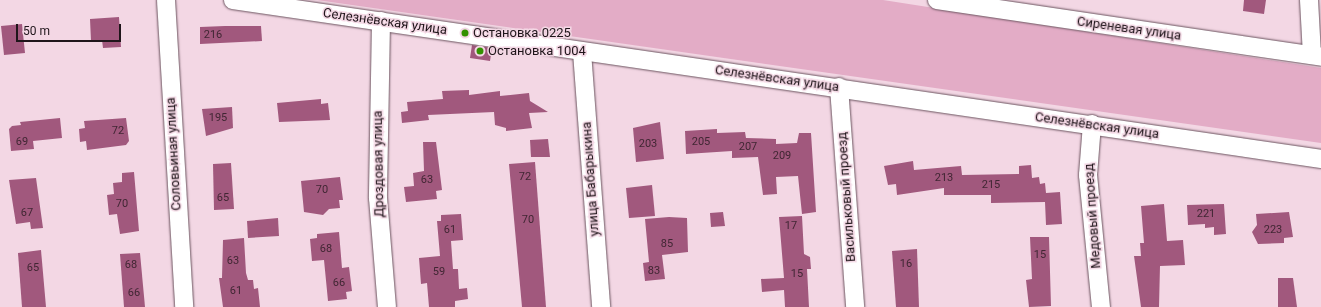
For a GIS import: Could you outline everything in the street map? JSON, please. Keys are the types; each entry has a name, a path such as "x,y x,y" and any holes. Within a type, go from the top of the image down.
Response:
{"street":[{"name":"Соловьиная улица","path":"166,0 184,307"},
{"name":"Селезнёвская улица","path":"233,0 582,52 1092,124 1321,159"},
{"name":"Сиреневая улица","path":"937,0 1316,56"},
{"path":"1309,0 1316,56"},
{"name":"Дроздовая улица","path":"380,21 378,198 387,307"},
{"name":"улица Бабарыкина","path":"582,52 601,307"},
{"name":"Васильковый проезд","path":"839,88 855,307"},
{"name":"Медовый проезд","path":"1092,124 1088,175 1101,307"}],"shaded area":[{"path":"317,0 883,0 1321,68 1321,143"}],"building":[{"path":"1244,0 1266,0 1264,14 1243,11"},
{"path":"119,17 121,47 103,48 102,40 91,41 90,19"},
{"path":"22,24 25,53 4,55 1,26"},
{"path":"261,26 262,41 200,44 200,27"},
{"path":"472,45 492,48 490,61 470,58"},
{"path":"469,90 469,95 500,91 500,96 529,93 530,101 548,112 529,113 532,128 506,131 506,128 495,125 494,112 428,115 429,120 402,123 401,112 408,111 407,102 443,99 442,91"},
{"path":"321,99 321,104 328,103 330,120 279,122 277,103"},
{"path":"232,107 233,128 206,136 202,109"},
{"path":"60,118 62,138 33,141 34,149 11,151 9,129 12,126 21,125 20,122"},
{"path":"126,118 129,141 126,145 87,150 86,141 80,142 79,129 85,128 84,121"},
{"path":"660,122 664,159 636,162 633,128"},
{"path":"717,129 717,133 745,132 746,138 776,139 776,144 797,143 799,133 811,133 816,212 802,214 798,176 776,177 777,194 763,195 758,157 732,158 732,151 686,154 685,131"},
{"path":"548,139 550,157 531,157 530,140"},
{"path":"423,142 436,142 442,190 436,191 437,199 406,202 404,187 414,186 413,173 424,171"},
{"path":"913,161 914,170 961,166 962,175 1019,174 1019,166 1031,165 1032,178 1039,177 1040,184 1045,183 1046,193 1060,192 1062,224 1046,225 1045,202 991,203 991,195 944,195 944,188 897,195 896,184 888,185 884,166"},
{"path":"535,162 546,307 522,307 509,164"},
{"path":"231,163 234,209 214,210 213,164"},
{"path":"134,172 139,231 120,234 117,214 109,215 107,195 114,194 113,183 122,182 122,173"},
{"path":"340,177 343,200 339,200 340,208 329,209 323,215 304,212 301,181"},
{"path":"36,178 43,228 31,229 30,222 16,224 9,180"},
{"path":"652,185 655,216 629,218 626,188"},
{"path":"1164,204 1167,241 1183,240 1185,265 1160,266 1159,307 1141,307 1134,256 1141,256 1140,243 1144,243 1141,206"},
{"path":"1224,204 1226,234 1214,235 1214,227 1205,228 1205,224 1188,225 1187,205"},
{"path":"723,212 725,226 711,227 710,213"},
{"path":"1289,212 1293,237 1284,238 1284,243 1258,244 1252,232 1257,225 1256,214"},
{"path":"461,214 463,240 451,241 453,269 458,269 459,289 467,288 468,299 455,301 455,307 429,307 427,283 421,284 419,258 440,256 437,221 441,221 441,215"},
{"path":"802,216 804,254 810,257 811,269 807,269 809,307 785,307 784,290 762,292 761,279 784,278 779,217"},
{"path":"669,217 687,218 688,252 662,255 665,279 645,281 643,263 649,262 645,219"},
{"path":"278,218 279,236 248,238 247,221"},
{"path":"339,232 342,268 349,267 352,291 346,292 347,299 328,301 324,260 312,261 310,239 317,238 317,234"},
{"path":"1030,237 1049,237 1051,306 1029,307 1026,280 1032,279"},
{"path":"244,238 246,273 248,280 253,280 254,289 258,288 260,307 223,307 219,278 222,278 223,240"},
{"path":"917,249 919,307 896,307 892,251"},
{"path":"41,250 46,307 22,307 18,253"},
{"path":"140,253 145,307 124,307 120,254"},
{"path":"1278,278 1293,278 1297,307 1278,307"}],"place":[{"name":"Остановка 0225","path":"465,33"},
{"name":"Остановка 1004","path":"480,51"}]}
